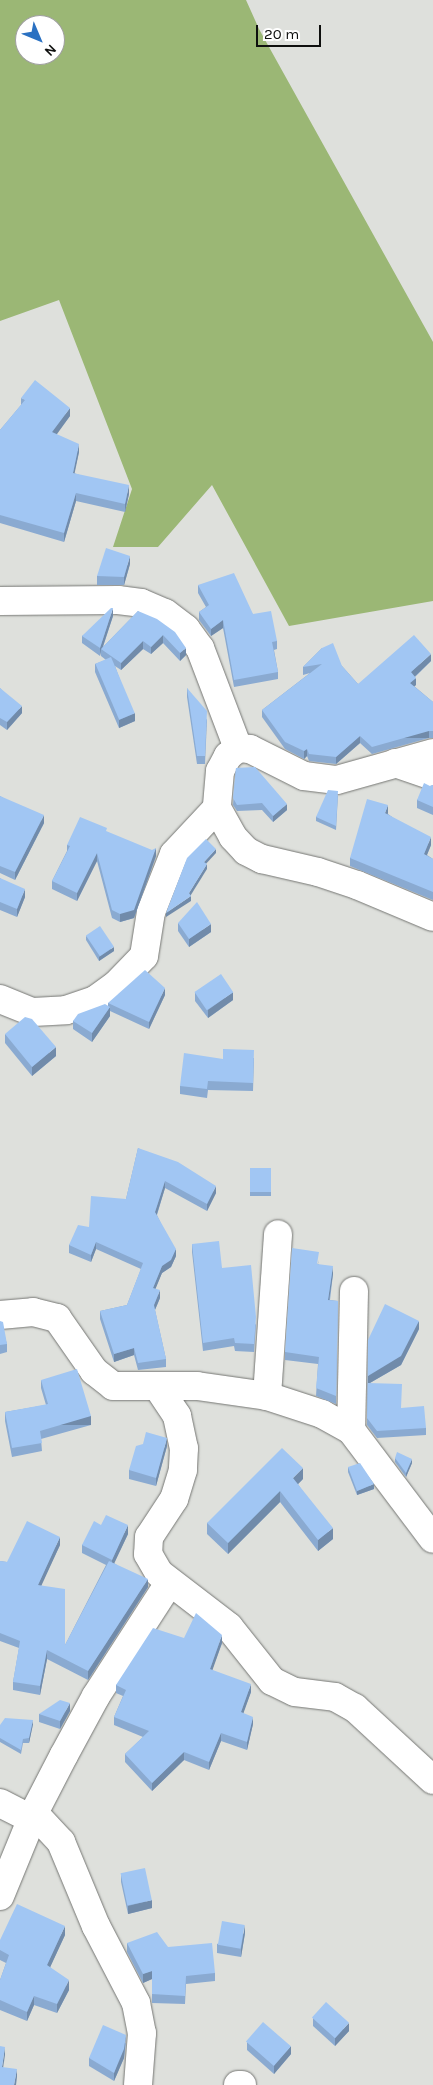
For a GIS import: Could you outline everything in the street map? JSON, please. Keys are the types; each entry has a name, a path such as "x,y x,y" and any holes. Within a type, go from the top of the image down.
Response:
{"street":[{"path":"0,601 118,600 140,603 165,613 186,629 200,648 238,748"},
{"path":"433,753 354,776 322,779 304,776 250,749 238,748 228,756 220,772 217,808 233,837 246,851 262,859 318,872 357,885 433,917"},
{"path":"395,763 433,776"},
{"path":"0,999 33,1012 66,1010 95,1000 116,985 144,956 151,912 174,854 217,808"},
{"path":"267,1396 278,1234"},
{"path":"351,1430 354,1291"},
{"path":"0,1315 46,1313 65,1326 84,1358 106,1383 118,1387 197,1386 267,1396 322,1414 351,1430 433,1539"},
{"path":"157,1386 177,1416 184,1448 183,1470 174,1498 152,1531 148,1546 153,1564 169,1583 229,1627 272,1681 295,1692 335,1697 355,1708 433,1780"},
{"path":"0,1896 33,1816 96,1696 169,1583"},
{"path":"0,1803 33,1816 61,1842 96,1926 136,2003 142,2033 138,2085"}],"green space":[{"path":"0,0 246,0 259,29 433,342 433,601 289,626 212,485 158,547 113,547 132,489 59,300 0,321"}],"building":[{"path":"35,380 70,408 52,432 79,444 73,473 129,485 125,504 76,493 64,533 0,515 0,430 25,400 21,398"},
{"path":"106,548 130,556 124,577 97,576"},
{"path":"234,573 253,614 271,611 277,641 272,642 278,672 234,680 223,620 211,629 199,612 209,605 198,585"},
{"path":"113,608 100,648 82,636"},
{"path":"138,611 157,619 175,632 186,648 180,653 163,635 151,647 143,641 121,663 101,649"},
{"path":"414,635 431,654 411,672 416,678 410,683 433,702 433,731 372,747 360,736 336,757 309,754 307,749 304,751 285,742 262,710 322,664 303,667 322,648 333,643 342,666 358,684"},
{"path":"111,657 135,713 119,720 95,664"},
{"path":"0,688 22,706 7,722 0,718"},
{"path":"187,688 207,711 205,756 197,756"},
{"path":"255,767 287,804 273,816 262,803 237,805 233,798 236,768"},
{"path":"424,783 430,786 433,785 433,807 417,800"},
{"path":"328,790 338,791 336,826 316,817"},
{"path":"0,796 44,815 15,872 0,866"},
{"path":"367,799 388,805 385,813 431,837 424,854 433,859 433,892 350,858"},
{"path":"80,817 107,828 106,831 152,850 156,848 134,910 120,914 112,910 97,853 77,893 52,881 70,846 67,845"},
{"path":"206,839 216,849 204,862 207,864 189,893 191,896 166,913 187,858"},
{"path":"0,878 25,889 17,909 0,902"},
{"path":"197,902 211,924 189,939 178,923"},
{"path":"100,926 114,947 100,956 86,936"},
{"path":"145,970 165,988 149,1022 108,1003"},
{"path":"221,974 233,992 207,1010 194,992"},
{"path":"105,1004 110,1007 92,1033 73,1021 78,1014"},
{"path":"25,1017 32,1019 56,1047 32,1067 5,1034"},
{"path":"223,1049 254,1050 253,1083 208,1081 207,1089 180,1086 184,1053 223,1059"},
{"path":"138,1148 178,1162 216,1186 207,1204 165,1181 155,1212 176,1249 171,1260 162,1266 153,1288 160,1290 154,1305 166,1359 138,1363 134,1348 114,1354 100,1311 127,1305 143,1263 96,1242 91,1255 69,1245 78,1225 89,1227 91,1196 126,1199"},
{"path":"250,1168 271,1168 271,1192 250,1192"},
{"path":"219,1241 222,1268 251,1265 256,1317 254,1344 235,1343 234,1338 203,1343 192,1244"},
{"path":"292,1248 319,1252 317,1264 333,1266 328,1300 338,1301 336,1396 316,1388 319,1357 285,1352"},
{"path":"385,1304 419,1321 401,1356 368,1376 368,1340"},
{"path":"0,1321 3,1322 7,1344 0,1345"},
{"path":"77,1369 91,1416 40,1431 42,1443 12,1448 5,1412 48,1404 41,1380"},
{"path":"368,1383 402,1384 401,1408 424,1406 426,1428 377,1431 367,1418"},
{"path":"146,1432 167,1438 156,1478 129,1470 136,1446 143,1444"},
{"path":"282,1448 303,1468 293,1478 333,1528 318,1540 280,1491 228,1543 207,1523"},
{"path":"397,1452 412,1459 406,1473 395,1458"},
{"path":"360,1463 374,1484 357,1491 348,1467"},
{"path":"106,1515 128,1525 112,1560 82,1545 94,1521 101,1525"},
{"path":"27,1521 60,1537 38,1585 65,1589 65,1645 109,1561 148,1579 88,1671 47,1650 40,1686 13,1682 20,1641 0,1633 0,1561 7,1562"},
{"path":"196,1613 222,1635 210,1669 251,1684 241,1712 253,1717 247,1742 221,1733 209,1762 184,1752 152,1783 125,1754 149,1731 114,1717 126,1690 116,1685 153,1628 184,1638"},
{"path":"60,1700 70,1703 60,1721 39,1714"},
{"path":"5,1718 33,1720 29,1738 23,1739 21,1750 0,1738 0,1725"},
{"path":"145,1868 152,1900 127,1905 121,1873"},
{"path":"17,1904 65,1926 47,1965 69,1980 57,2004 34,1996 27,2012 0,2000 0,1980 9,1955 0,1950 0,1940"},
{"path":"222,1921 245,1925 240,1949 218,1945"},
{"path":"157,1932 168,1947 212,1943 215,1973 186,1976 185,1996 152,1994 152,1971 143,1974 127,1943"},
{"path":"326,2002 349,2023 335,2038 312,2018"},
{"path":"263,2022 291,2046 274,2066 246,2042"},
{"path":"103,2025 126,2035 124,2049 114,2073 89,2058"},
{"path":"0,2046 5,2047 2,2067 17,2069 14,2085 0,2085"}]}
